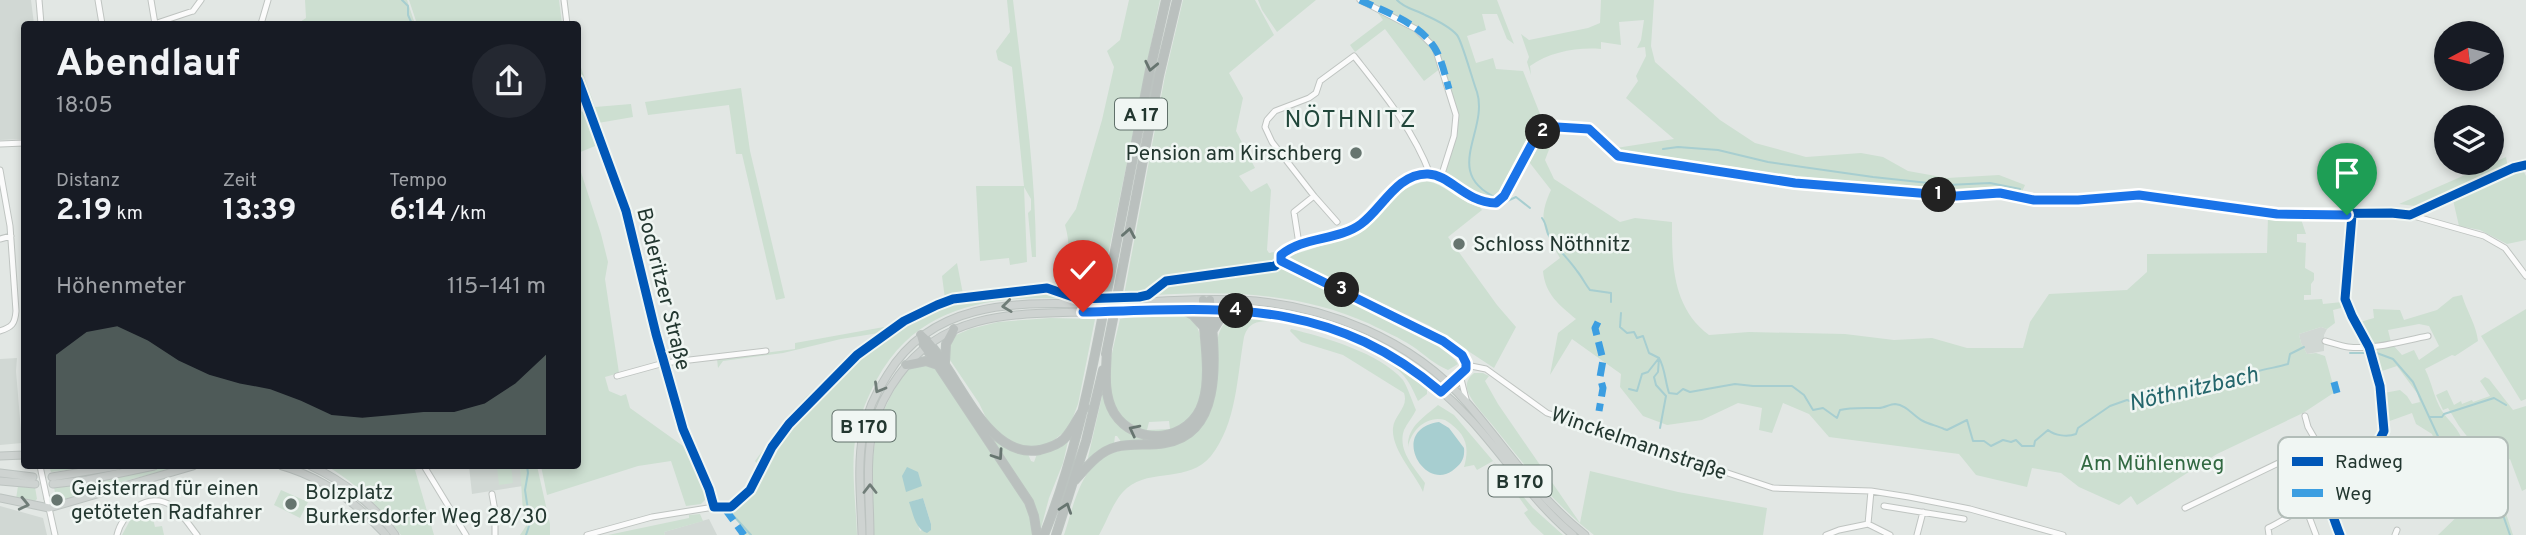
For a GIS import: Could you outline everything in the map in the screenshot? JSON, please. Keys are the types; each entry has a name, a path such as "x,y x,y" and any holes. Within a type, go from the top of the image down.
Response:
{"highway":[{"name":"A 17","path":"1106,297 1147,83 1166,0"},
{"name":"A 17","path":"1117,297 1159,76 1177,0"},
{"path":"1107,350 1107,389 1110,405 1120,421 1136,433 1146,436 1170,435 1192,421 1204,401 1207,300"},
{"path":"1075,480 1106,451 1116,447 1168,443 1191,432 1201,422 1211,398 1213,362 1208,330 1193,315 1182,309"},
{"path":"1208,330 1227,311"},
{"path":"1045,535 1066,475 1084,407 1102,319"},
{"path":"1056,535 1075,480 1094,409 1113,319"},
{"path":"954,329 946,344 942,364 1029,502 1037,535"},
{"path":"921,335 989,430 1004,443 1018,450 1042,450 1059,442 1070,431 1084,407"},
{"path":"906,365 919,360 942,364"}],"main road":[{"name":"B 170","path":"870,535 870,459 873,427 883,401 906,365 927,344 968,323 998,317 1138,302 1207,300 1270,303 1342,320 1402,349 1451,386 1549,502 1585,535"},
{"name":"B 170","path":"862,535 860,459 863,430 871,403 899,357 921,335 962,315 1003,305 1041,303 1136,311 1182,309 1288,316 1338,330 1392,356 1441,392 1472,421 1528,491 1573,535"},
{"path":"0,456 21,456"},
{"path":"63,480 106,469"},
{"path":"52,480 134,469"},
{"path":"0,498 49,508 183,469"},
{"path":"290,469 315,479 350,500 386,535"},
{"path":"317,469 343,483 373,510 395,535"},
{"path":"0,473 34,481 0,481"}],"street":[{"path":"39,0 41,21"},
{"path":"98,0 102,21"},
{"path":"151,0 154,21"},
{"path":"164,21 193,11 201,0"},
{"path":"564,0 566,21"},
{"path":"1360,0 1416,29 1435,48 1456,115 1454,136 1441,177"},
{"path":"262,21 267,1"},
{"path":"193,11 198,19"},
{"path":"1337,222 1272,142 1265,127 1266,120 1275,111 1309,98 1316,93 1320,81 1354,56 1402,116 1430,174"},
{"name":"Boderitzer Straße","path":"581,88 626,211 683,429 714,507"},
{"path":"1314,197 1294,212 1298,244 1353,229 1397,187 1420,175 1441,177 1469,197 1484,203 1497,202 1504,196 1534,140 1547,128 1589,129 1618,156 1795,183 1956,196 2000,193 2034,200 2139,195 2277,214 2410,215 2484,236 2505,248 2526,276"},
{"path":"0,145 21,143"},
{"path":"2410,215 2513,168 2526,165"},
{"path":"0,170 11,236 15,322 11,327 0,331"},
{"path":"2352,215 2345,299 2369,347 2380,386 2383,412 2383,434 2381,437"},
{"path":"0,239 11,236"},
{"name":"Winckelmannstraße","path":"1298,244 1281,255 1281,261 1443,341 1459,353 1465,368 1486,369 1547,413 1773,488 1871,491 1970,509 2063,535"},
{"path":"587,535 652,517 714,507 725,509 742,499 750,490 772,447 789,424 857,355 904,321 953,299 1033,290"},
{"path":"2325,341 2345,347 2369,347 2428,336"},
{"path":"617,376 664,363 766,351"},
{"path":"1465,368 1461,379 1466,402"},
{"path":"1451,386 1465,368"},
{"path":"1441,392 1461,379"},
{"path":"2305,416 2315,437"},
{"path":"2185,508 2278,463"},
{"path":"41,469 55,535"},
{"path":"426,469 466,535"},
{"path":"1868,524 1871,491"},
{"path":"492,494 495,535"},
{"path":"117,535 121,522 132,510 146,503 161,501 173,506 197,535"},
{"path":"1885,506 1964,519"},
{"path":"1917,535 1923,512"},
{"path":"2269,535 2268,528 2285,518"},
{"path":"2310,518 2316,535"},
{"path":"2335,518 2340,535"},
{"path":"1826,535 1868,524 1890,535"}],"shaded area":[{"path":"0,0 31,0 34,21 21,21 21,139 0,140"},
{"path":"2321,327 2327,329 2324,335 2324,351 2307,354 2299,334"},
{"path":"17,358 21,443 0,445 0,359"},
{"path":"469,469 520,469 523,486 472,494"},
{"path":"0,506 43,518 47,535 0,535"},
{"path":"709,519 717,535 665,535 664,532"}],"green space":[{"path":"305,0 407,0 414,21 302,21 306,18"},
{"path":"409,0 559,0 562,21 416,21"},
{"path":"1007,0 1013,0 1025,96 1034,193 1036,257 1032,257 1028,213 1031,210 1031,199 1024,187 1027,262 1010,265 1009,258 980,261 976,186 1024,186 1012,67 998,60 996,51 1010,32"},
{"path":"1129,0 1160,0 1100,295 1086,298 1086,293 1074,292 1066,281 1068,246 1065,225 1076,209 1102,120 1114,67 1107,51 1120,40"},
{"path":"1183,0 1255,0 1274,35 1229,73 1243,98 1236,131 1255,168 1239,176 1251,192 1267,183 1271,190 1267,250 1269,253 1274,252 1273,265 1169,280 1139,296 1124,295 1165,76"},
{"path":"1258,0 1316,0 1277,32"},
{"path":"1364,0 1497,0 1514,44 1507,39 1497,14 1482,14 1486,30 1467,36 1476,63 1493,58 1496,69 1523,71 1544,124 1526,146 1508,182 1493,201 1473,195 1445,176 1458,124 1437,48 1416,26"},
{"path":"1601,0 1654,0 1651,46 1655,62 1720,120 1755,143 1806,157 1861,153 1883,157 1908,171 1947,178 1999,175 2025,185 2021,194 2001,190 1956,193 1796,180 1621,154 1616,148 1674,139 1626,98 1638,81 1636,76 1646,56 1645,47 1637,48 1644,20 1619,22 1621,45 1601,42 1601,49 1555,54 1530,66 1531,75 1527,62 1529,57 1521,34 1529,40 1600,23"},
{"path":"1375,9 1423,39 1441,68 1424,81 1385,29 1355,52 1350,45 1383,20"},
{"path":"581,67 595,107 631,104 633,117 598,123 582,84"},
{"path":"741,88 750,151 785,298 776,300 742,154 736,154 729,105 648,115 645,102"},
{"path":"581,111 588,114 600,144 581,152"},
{"name":"Am Mühlenweg","path":"1555,134 1545,160 1554,179 1620,222 1635,218 1672,222 1674,269 1681,298 1697,324 1709,335 1749,332 1845,334 1894,340 1932,338 1967,348 2023,348 2030,322 2049,294 2127,290 2147,272 2147,254 2267,253 2268,216 2300,216 2306,234 2297,234 2297,242 2306,243 2305,268 2314,273 2311,295 2304,295 2304,300 2322,299 2323,304 2342,302 2341,308 2333,310 2335,323 2327,329 2321,327 2299,334 2307,354 2325,356 2335,392 2303,413 2217,454 2137,505 2131,496 2119,505 2079,487 2061,473 2032,468 2027,487 1976,475 1959,454 1829,437 1809,414 1783,403 1772,433 1759,430 1762,408 1738,403 1702,420 1667,425 1643,416 1620,387 1621,374 1572,339 1550,375 1558,333 1576,319 1554,298 1544,279 1543,271 1560,258 1546,233 1543,218 1551,190 1526,158 1544,135"},
{"path":"2506,157 2508,168 2504,170"},
{"path":"2523,170 2526,176 2526,240 2507,244 2480,230 2459,226 2453,200"},
{"path":"581,172 608,262 605,279 619,373 605,377 609,391 621,396 626,394 630,408 683,446 705,493 705,500 701,504 686,506 671,461 638,466 547,495 542,469 581,469"},
{"path":"2465,175 2493,175 2423,207 2399,204"},
{"path":"1433,177 1482,210 1448,237 1516,327 1494,368 1430,326 1290,257 1292,253 1359,229 1388,199 1423,179"},
{"path":"957,263 963,294 945,299 942,276"},
{"path":"1267,269 1294,272 1355,299 1431,341 1458,364 1448,370 1407,343 1370,324 1317,305 1238,294 1155,295 1169,284"},
{"path":"1047,288 1073,297 1013,299 960,309 914,334 894,354 877,379 857,431 853,471 857,535 738,535 744,530 731,510 753,487 773,450 794,422 852,363 897,330 942,307 975,299 1032,294 1033,290"},
{"path":"2462,295 2478,341 2455,356 2452,355 2425,369 2439,406 2461,437 2433,437 2416,424 2412,413 2387,422 2384,393 2400,390 2412,404 2420,402 2417,393 2397,366 2379,372 2373,348 2393,345 2402,355 2414,350 2419,360 2439,346 2429,326 2419,324 2388,330 2391,342 2371,344 2360,322 2374,318 2373,309 2400,310 2404,320 2437,310 2453,297"},
{"path":"2526,309 2526,399 2521,401 2481,336"},
{"path":"1141,315 1178,315 1193,321 1198,328 1203,368 1202,396 1198,408 1189,420 1178,428 1165,432 1151,432 1138,429 1126,422 1117,412 1111,399 1109,379 1120,319","holes":["1169,421 1170,429 1147,430 1149,422"]},
{"path":"1237,315 1294,320 1336,333 1399,366 1427,387 1427,394 1418,401 1407,380 1397,369 1369,352 1327,334 1284,322 1253,324 1244,337 1231,414 1220,443 1211,456 1192,470 1147,478 1127,488 1115,504 1099,535 1064,535 1081,486 1089,471 1101,459 1114,452 1174,443 1189,436 1203,423 1214,398 1220,332 1224,320"},
{"path":"1050,318 1095,319 1078,404 1069,428 1048,445 1028,448 1012,444 988,422 979,403 950,360 948,349 956,335 970,329 998,322"},
{"path":"884,327 884,333 799,411 784,428 760,467 755,461 786,419 807,396 879,333 783,353 723,361 718,368 717,359 795,349 795,343"},
{"path":"1291,329 1366,354 1393,370 1403,380 1416,410 1404,430 1403,445 1408,459 1425,483 1423,492 1400,454 1393,436 1394,423 1405,403 1404,393 1343,355 1301,342"},
{"path":"928,364 938,370 1025,500 1030,511 1034,535 874,535 872,468 878,428 885,408 909,368","holes":["923,498 931,524 920,531 910,502"]},
{"path":"1474,373 1489,376 1485,381 1498,404 1580,523 1541,484 1476,406 1467,386"},
{"path":"2485,377 2489,379 2513,410 2526,406 2526,489 2522,491 2510,459 2508,460 2508,437 2468,437 2448,408 2443,410 2436,395 2447,390 2454,405 2461,401 2462,404 2490,396 2480,381"},
{"path":"1103,392 1129,431 1180,433 1209,393 1196,419 1184,433 1158,441 1122,443 1115,436 1114,444 1087,462"},
{"path":"1438,405 1454,415 1533,508 1563,535 1544,535 1532,524 1524,513 1528,510 1493,461 1477,470 1474,465 1464,467 1467,453 1465,440 1458,430 1445,420 1432,420 1420,426 1412,435 1408,447 1413,428"},
{"path":"1069,437 1040,532 990,438 1010,450 1028,454 1034,462 1037,454"},
{"path":"50,469 74,469 51,472"},
{"path":"151,469 171,469 102,487 61,502 56,499 54,487 88,483"},
{"path":"332,469 418,469 415,470 434,535 401,535 385,515 348,480"},
{"path":"497,469 511,469 513,483 499,485"},
{"path":"520,469 538,469 550,535 520,535 526,526 526,516 523,513"},
{"path":"1590,471 1678,492 1767,508 1763,535 1594,535 1580,523"},
{"path":"18,486 35,487 37,499 34,502 16,499"},
{"name":"Bolzplatz Burkersdorfer Weg 28/30","path":"281,490 308,502 300,518 274,505"},
{"path":"150,507 155,527 162,526 164,535 122,535 133,515"},
{"path":"700,514 703,521 664,532 665,535 608,535 689,518 689,515"},
{"path":"2456,518 2508,518 2513,535 2438,535"}],"water":[{"path":"1439,422 1449,428 1464,448 1460,464 1441,475 1431,473 1422,466 1413,446 1416,435 1424,427"},
{"path":"907,467 918,472 922,486 906,492 902,476"},
{"path":"923,498 931,524 931,530 927,533 917,524 909,502"}],"waterway":[{"path":"402,0 408,6 411,21"},
{"name":"Nöthnitzbach","path":"1397,0 1446,26 1457,35 1477,92 1479,107 1469,164 1472,176 1481,188 1497,198"},
{"path":"1663,149 1678,147 1718,150 1768,162 1873,177 1947,185 1990,183 2020,189"},
{"name":"Nöthnitzbach","path":"1502,200 1505,202 1516,197 1530,208"},
{"name":"Nöthnitzbach","path":"1542,218 1551,239 1590,290 1611,293 1611,302"},
{"name":"Nöthnitzbach","path":"1621,313 1620,327 1627,333 1634,332 1637,338 1643,336 1649,353 1659,358 1648,372 1642,374 1637,391 1629,389"},
{"name":"Nöthnitzbach","path":"1659,358 1669,393 1735,384 1792,386 1804,395 1813,410 1823,408 1837,418 1840,410 1881,408 1895,404 1903,406 1923,421 1947,430 1967,420 1973,441 1984,441 1991,446 2003,440 2016,440 2022,446 2034,446 2035,441 2048,430 2054,434 2076,434 2078,428 2110,406 2127,400 2135,403 2156,398 2173,388 2195,390 2221,378 2243,379 2258,371 2288,364 2290,354 2304,347"},
{"name":"Nöthnitzbach","path":"2374,352 2393,359 2413,382 2438,437"},
{"name":"Nöthnitzbach","path":"2350,353 2367,353"},
{"path":"1659,358 1658,372 1654,377 1656,385 1666,396 1660,428"},
{"path":"2429,417 2442,417 2444,414 2494,398 2506,405"},
{"path":"526,535 530,523 525,490 527,469"},
{"path":"731,513 751,535"},
{"name":"Nöthnitzbach","path":"2504,518 2510,535"}],"marked path":[{"path":"1360,0 1410,24 1427,38 1439,57 1449,89"},
{"path":"1598,322 1595,328 1603,360 1600,377 1603,388 1599,411"},
{"path":"2334,382 2337,393"},
{"path":"725,509 744,535"}],"cycle path":[{"path":"581,88 626,211 683,429 714,507 731,507 750,490 772,447 789,424 857,355 904,321 937,305 953,299 1047,288 1079,299 1139,297 1148,295 1166,281 1275,266 1281,261 1281,255 1286,250 1353,229 1397,187 1413,178 1426,175 1437,177 1481,201 1496,203 1504,196 1534,140 1547,128 1557,126 1589,129 1618,156 1795,183 1956,196 2000,193 2034,200 2139,195 2277,214 2410,215 2513,168 2526,165"},
{"path":"2352,215 2345,299 2369,347 2380,386 2384,431 2381,437"},
{"path":"2334,518 2340,535"}],"place":[{"name":"Pension am Kirschberg","path":"1356,153"},
{"name":"Schloss Nöthnitz","path":"1459,244"},
{"name":"Geisterrad für einen getöteten Radfahrer","path":"57,500"},
{"name":"Bolzplatz Burkersdorfer Weg 28/30","path":"291,504"}],"district":[{"name":"NÖTHNITZ","path":"1351,119"}],"route":[{"path":"1083,312 1196,309 1256,312 1317,322 1376,346 1441,392 1466,369 1466,363 1459,353 1443,341 1384,310 1281,261 1281,255 1298,244 1353,229 1397,187 1420,175 1441,177 1469,197 1484,203 1496,203 1504,196 1534,140 1547,128 1557,127 1589,129 1618,156 1795,183 1956,196 2000,193 2034,200 2139,195 2277,214 2347,215"}]}
